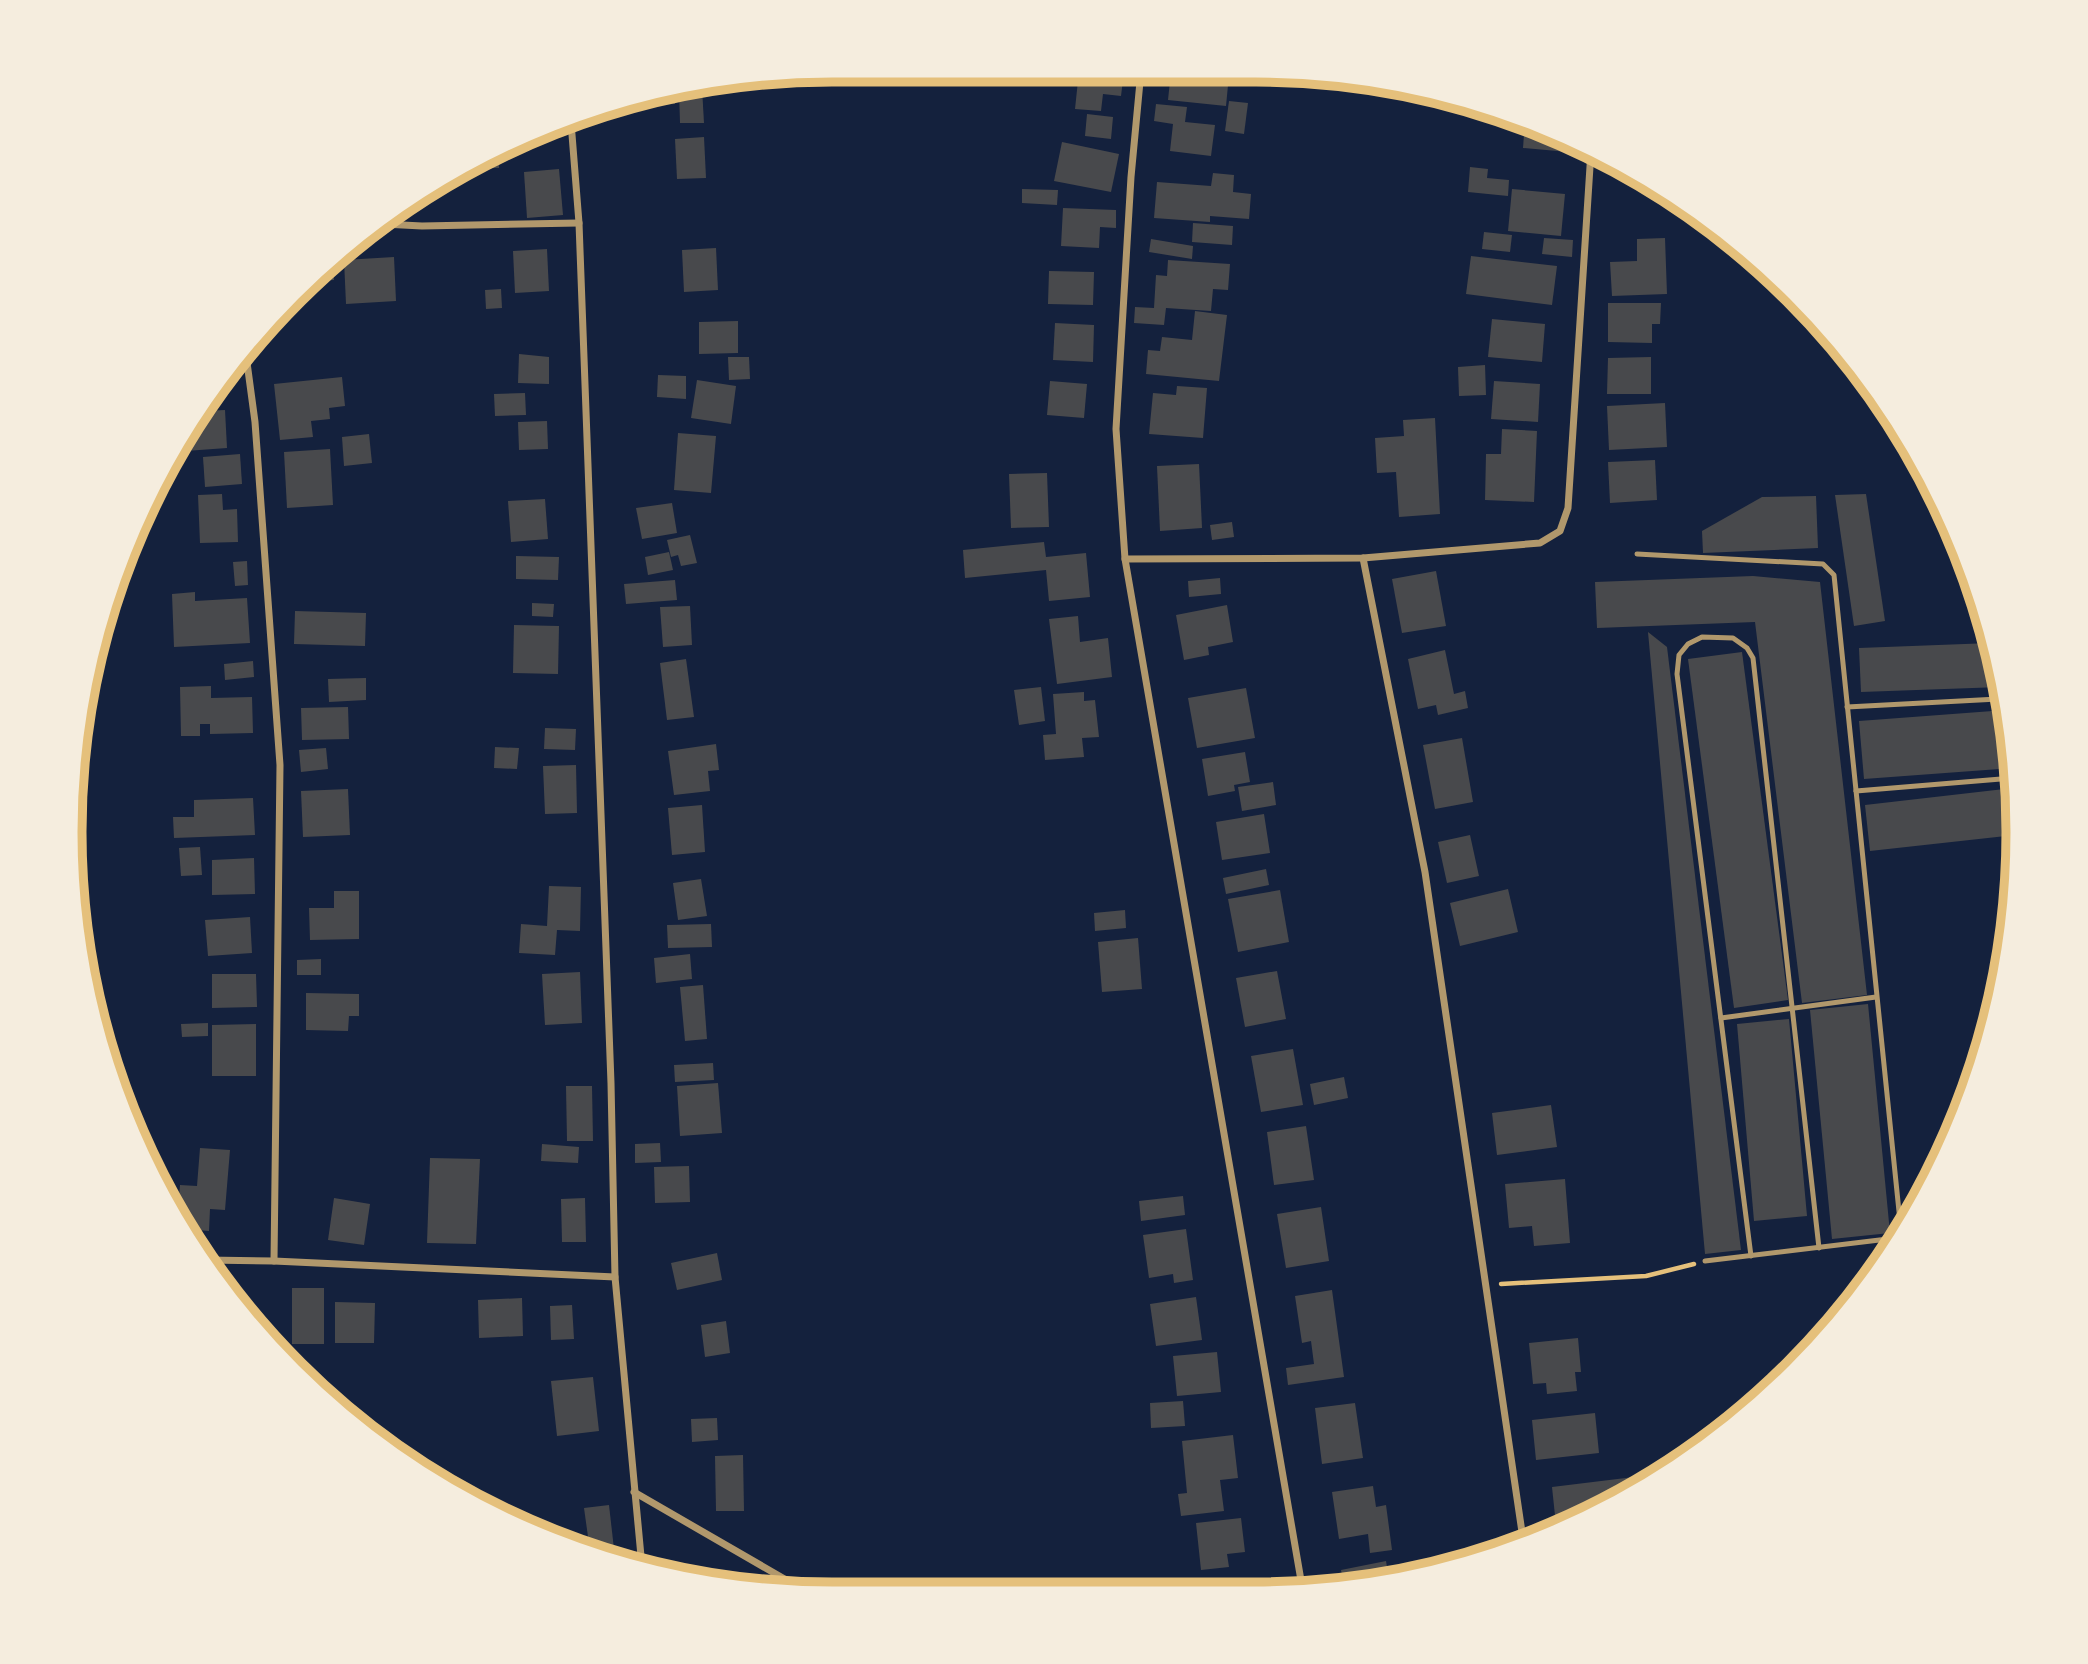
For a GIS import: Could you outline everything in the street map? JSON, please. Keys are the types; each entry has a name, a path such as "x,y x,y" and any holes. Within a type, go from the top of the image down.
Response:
{"street":[{"path":"1140,82 1131,177 1116,429 1125,559 1301,1580"},
{"path":"572,129 579,223 611,1069 615,1277 641,1557"},
{"path":"1125,559 1363,558 1540,543 1560,531 1568,508 1590,161"},
{"path":"393,225 579,223"},
{"path":"247,364 255,422 280,765 274,1261"},
{"path":"1363,558 1425,872 1522,1533"},
{"path":"217,1260 615,1277"},
{"path":"634,1492 786,1580"}],"lane":[{"path":"1637,554 1823,564 1833,575 1899,1216"},
{"path":"1751,1256 1677,674 1679,654 1688,644 1702,637 1733,638 1747,648 1753,658 1819,1248"},
{"path":"1847,707 1993,699"},
{"path":"1856,791 2004,779"},
{"path":"1721,1018 1877,997"},
{"path":"1705,1261 1885,1239"}],"path":[{"path":"1487,1285 1646,1276 1705,1261"}],"building":[{"path":"1078,82 1123,82 1121,96 1103,94 1101,111 1075,109"},
{"path":"1170,82 1228,82 1226,106 1168,100"},
{"path":"702,94 704,123 680,123 679,99"},
{"path":"675,100 675,104 652,105"},
{"path":"1229,101 1248,103 1244,134 1225,131"},
{"path":"1156,104 1187,107 1185,122 1215,125 1211,156 1170,151 1173,124 1154,121"},
{"path":"1087,114 1113,117 1111,139 1085,136"},
{"path":"1524,132 1568,151 1568,152 1523,148"},
{"path":"704,137 706,178 677,179 675,139"},
{"path":"1062,142 1119,154 1111,192 1054,181"},
{"path":"499,161 499,168 485,168"},
{"path":"1470,167 1488,169 1487,178 1509,180 1508,196 1468,192"},
{"path":"559,169 563,215 527,218 524,172"},
{"path":"1213,173 1234,175 1233,192 1251,194 1249,219 1210,216 1210,222 1154,218 1157,182 1211,186"},
{"path":"1022,189 1058,190 1057,205 1022,203"},
{"path":"1512,189 1565,194 1561,236 1508,231"},
{"path":"1063,208 1116,210 1116,228 1100,227 1099,248 1061,246"},
{"path":"1193,223 1233,226 1232,245 1192,242"},
{"path":"1484,232 1512,235 1510,252 1482,249"},
{"path":"1544,238 1573,240 1572,257 1542,254"},
{"path":"1665,238 1667,294 1612,296 1610,262 1637,261 1637,239"},
{"path":"1151,239 1193,246 1192,259 1149,252"},
{"path":"716,248 718,290 684,292 682,250"},
{"path":"547,249 549,291 515,293 513,251"},
{"path":"1471,256 1557,266 1552,305 1466,294"},
{"path":"394,257 396,301 346,304 344,263 348,260"},
{"path":"1168,260 1230,264 1228,290 1213,289 1211,311 1166,308 1164,325 1134,323 1135,307 1154,308 1156,275 1167,276"},
{"path":"1049,271 1094,272 1093,305 1048,304"},
{"path":"334,272 334,280 325,281"},
{"path":"501,289 502,308 486,309 485,290"},
{"path":"1608,303 1661,303 1660,324 1652,324 1652,343 1608,342"},
{"path":"1195,311 1227,315 1219,381 1146,374 1148,350 1160,351 1162,337 1192,340"},
{"path":"1492,319 1545,324 1542,362 1488,357"},
{"path":"738,321 738,353 699,354 699,322"},
{"path":"1055,323 1094,325 1093,362 1053,360"},
{"path":"519,354 549,357 549,384 518,383"},
{"path":"728,357 749,357 750,379 729,380"},
{"path":"1651,357 1651,394 1607,394 1608,358"},
{"path":"1485,365 1486,395 1459,396 1458,367"},
{"path":"658,375 686,376 686,399 657,397"},
{"path":"342,377 345,406 329,408 330,419 311,421 313,437 280,440 274,384"},
{"path":"697,380 736,386 731,424 691,418"},
{"path":"1050,381 1087,384 1084,418 1047,415"},
{"path":"1494,381 1540,384 1538,422 1491,419"},
{"path":"1177,386 1207,388 1203,438 1149,434 1153,393 1176,395"},
{"path":"525,393 526,415 495,416 494,394"},
{"path":"1665,403 1667,447 1609,450 1607,406"},
{"path":"225,410 227,448 187,451 209,415 212,411"},
{"path":"1435,418 1440,514 1399,517 1396,472 1377,473 1375,438 1404,436 1403,420"},
{"path":"547,421 548,449 519,450 518,422"},
{"path":"1502,429 1537,431 1534,502 1485,500 1486,454 1501,454"},
{"path":"678,433 716,436 711,493 674,490"},
{"path":"369,434 372,463 344,466 342,437"},
{"path":"330,449 333,505 287,508 284,452"},
{"path":"240,454 242,484 205,487 203,457"},
{"path":"1655,460 1657,500 1610,503 1608,462"},
{"path":"1199,464 1202,528 1160,531 1157,466"},
{"path":"1047,473 1049,527 1011,528 1009,474"},
{"path":"222,494 223,510 237,509 238,542 200,543 198,495"},
{"path":"1866,494 1885,621 1854,626 1835,495"},
{"path":"1816,496 1818,548 1703,553 1702,531 1762,497"},
{"path":"545,499 548,539 511,542 508,501"},
{"path":"672,503 677,533 642,539 636,508"},
{"path":"1232,522 1234,537 1212,540 1210,525"},
{"path":"690,535 697,563 681,566 678,555 671,557 667,540"},
{"path":"1044,542 1046,557 1086,553 1090,597 1049,601 1046,570 965,578 963,550"},
{"path":"669,552 673,570 648,575 645,557"},
{"path":"516,556 559,557 558,580 516,579"},
{"path":"247,561 248,585 235,586 233,562"},
{"path":"1436,571 1446,626 1402,633 1392,579"},
{"path":"1753,576 1820,582 1867,995 1802,1003 1755,622 1597,628 1595,582"},
{"path":"1220,578 1221,594 1189,597 1188,581"},
{"path":"675,580 677,600 626,604 624,584"},
{"path":"195,592 195,601 247,598 250,643 174,647 172,594"},
{"path":"532,603 554,604 553,617 532,616"},
{"path":"1227,605 1233,642 1208,647 1209,655 1184,660 1176,615"},
{"path":"690,606 692,645 663,647 660,607"},
{"path":"295,611 366,613 365,646 294,644"},
{"path":"1078,616 1080,642 1108,638 1112,677 1057,684 1049,619"},
{"path":"514,625 559,626 558,674 513,673"},
{"path":"1648,632 1667,647 1741,1250 1705,1254"},
{"path":"1981,643 1991,687 1861,692 1859,648"},
{"path":"1445,650 1454,694 1465,691 1468,708 1438,715 1436,705 1418,709 1408,659"},
{"path":"1742,652 1788,1000 1734,1008 1688,659"},
{"path":"686,659 694,717 667,720 660,663"},
{"path":"253,661 254,677 225,680 224,664"},
{"path":"366,678 366,700 329,702 328,679"},
{"path":"211,686 211,698 252,697 253,733 210,734 210,724 200,724 200,736 181,736 180,687"},
{"path":"1041,687 1045,721 1019,725 1014,690"},
{"path":"1246,688 1255,738 1197,748 1188,698"},
{"path":"1084,692 1084,701 1095,700 1099,737 1082,738 1084,757 1045,760 1043,735 1056,734 1053,694"},
{"path":"348,707 349,739 302,740 301,708"},
{"path":"1995,711 2003,769 1864,779 1859,721"},
{"path":"545,728 576,729 575,750 544,749"},
{"path":"1462,738 1473,802 1435,809 1423,745"},
{"path":"716,744 719,770 708,771 710,791 674,795 668,751"},
{"path":"495,747 519,748 517,769 494,768"},
{"path":"326,748 328,769 301,772 299,750"},
{"path":"1245,752 1250,782 1234,785 1235,791 1208,796 1202,759"},
{"path":"576,765 577,813 545,814 543,766"},
{"path":"1273,782 1276,805 1242,811 1238,787"},
{"path":"348,789 350,835 303,837 301,791"},
{"path":"2004,789 2006,836 1870,851 1865,805"},
{"path":"253,798 255,835 174,838 173,817 194,817 194,800"},
{"path":"702,805 705,852 672,855 668,808"},
{"path":"1264,814 1270,853 1222,860 1216,822"},
{"path":"1470,835 1479,876 1447,883 1438,842"},
{"path":"200,847 202,875 181,876 179,848"},
{"path":"83,853 86,853 86,873 84,873"},
{"path":"254,858 255,894 212,895 212,860"},
{"path":"1266,869 1269,885 1226,894 1223,878"},
{"path":"701,879 707,916 678,920 673,883"},
{"path":"549,886 581,887 580,931 557,930 555,955 519,953 521,924 547,926"},
{"path":"1508,889 1518,932 1460,946 1450,903"},
{"path":"1280,890 1289,942 1238,952 1228,899"},
{"path":"334,891 359,891 359,939 310,940 309,908 334,908"},
{"path":"1125,910 1126,928 1095,931 1094,913"},
{"path":"250,917 252,953 208,956 205,920"},
{"path":"711,924 712,947 668,948 667,925"},
{"path":"1138,938 1142,989 1102,992 1098,942"},
{"path":"690,954 692,979 656,983 654,958"},
{"path":"321,959 321,975 297,975 297,960"},
{"path":"1277,971 1286,1019 1245,1027 1236,978"},
{"path":"580,972 582,1023 545,1025 542,974"},
{"path":"212,974 256,974 257,1007 212,1008"},
{"path":"703,985 707,1039 685,1041 680,987"},
{"path":"306,993 359,994 359,1016 349,1016 348,1031 306,1030"},
{"path":"1868,1004 1889,1233 1832,1239 1810,1010"},
{"path":"1789,1019 1807,1216 1754,1221 1737,1024"},
{"path":"208,1023 208,1036 182,1037 181,1024"},
{"path":"256,1024 256,1076 212,1076 212,1025"},
{"path":"1293,1049 1303,1105 1261,1112 1251,1056"},
{"path":"713,1063 714,1080 675,1082 674,1065"},
{"path":"1344,1077 1348,1098 1314,1105 1310,1084"},
{"path":"718,1083 722,1133 680,1136 677,1086"},
{"path":"566,1086 592,1086 593,1141 567,1141"},
{"path":"1551,1105 1557,1147 1497,1155 1492,1113"},
{"path":"1306,1126 1314,1180 1274,1185 1267,1132"},
{"path":"660,1143 661,1162 635,1163 635,1144"},
{"path":"542,1144 579,1147 578,1163 541,1161"},
{"path":"200,1148 230,1150 225,1210 210,1209 209,1231 197,1230 179,1199 180,1185 197,1186"},
{"path":"430,1158 480,1159 476,1244 427,1243"},
{"path":"689,1166 690,1202 655,1203 654,1167"},
{"path":"1565,1179 1570,1243 1534,1246 1532,1226 1509,1228 1505,1184"},
{"path":"1183,1196 1185,1215 1141,1221 1139,1201"},
{"path":"334,1198 370,1204 364,1245 328,1240"},
{"path":"585,1198 586,1242 562,1242 561,1199"},
{"path":"1321,1207 1329,1261 1286,1268 1277,1214"},
{"path":"1186,1229 1193,1280 1174,1283 1173,1274 1149,1278 1143,1235"},
{"path":"717,1253 722,1280 677,1290 671,1263"},
{"path":"292,1288 324,1288 324,1344 292,1344"},
{"path":"1332,1290 1344,1377 1288,1385 1286,1368 1314,1364 1311,1341 1302,1343 1295,1296"},
{"path":"1196,1297 1202,1340 1156,1346 1150,1304"},
{"path":"522,1298 523,1336 479,1338 478,1300"},
{"path":"335,1302 375,1303 374,1343 335,1343"},
{"path":"572,1305 574,1339 551,1340 550,1306"},
{"path":"726,1321 730,1353 705,1357 701,1325"},
{"path":"1578,1338 1581,1372 1575,1372 1577,1391 1547,1394 1546,1383 1533,1384 1529,1343"},
{"path":"1217,1352 1221,1392 1177,1396 1173,1356"},
{"path":"593,1377 599,1431 557,1436 551,1381"},
{"path":"1183,1401 1185,1426 1151,1428 1150,1403"},
{"path":"1355,1403 1363,1458 1322,1464 1315,1408"},
{"path":"1595,1413 1599,1453 1536,1460 1532,1420"},
{"path":"717,1418 718,1440 692,1442 691,1419"},
{"path":"1233,1435 1238,1478 1220,1480 1224,1511 1181,1516 1178,1494 1187,1493 1182,1441"},
{"path":"743,1455 744,1511 716,1511 715,1456"},
{"path":"1638,1476 1555,1519 1552,1487"},
{"path":"1373,1486 1376,1507 1386,1505 1392,1550 1370,1553 1368,1534 1339,1539 1332,1492"},
{"path":"609,1505 614,1549 589,1541 584,1508"},
{"path":"1241,1518 1245,1552 1227,1554 1229,1567 1201,1570 1196,1523"},
{"path":"1386,1561 1387,1569 1342,1576 1341,1570"}]}
